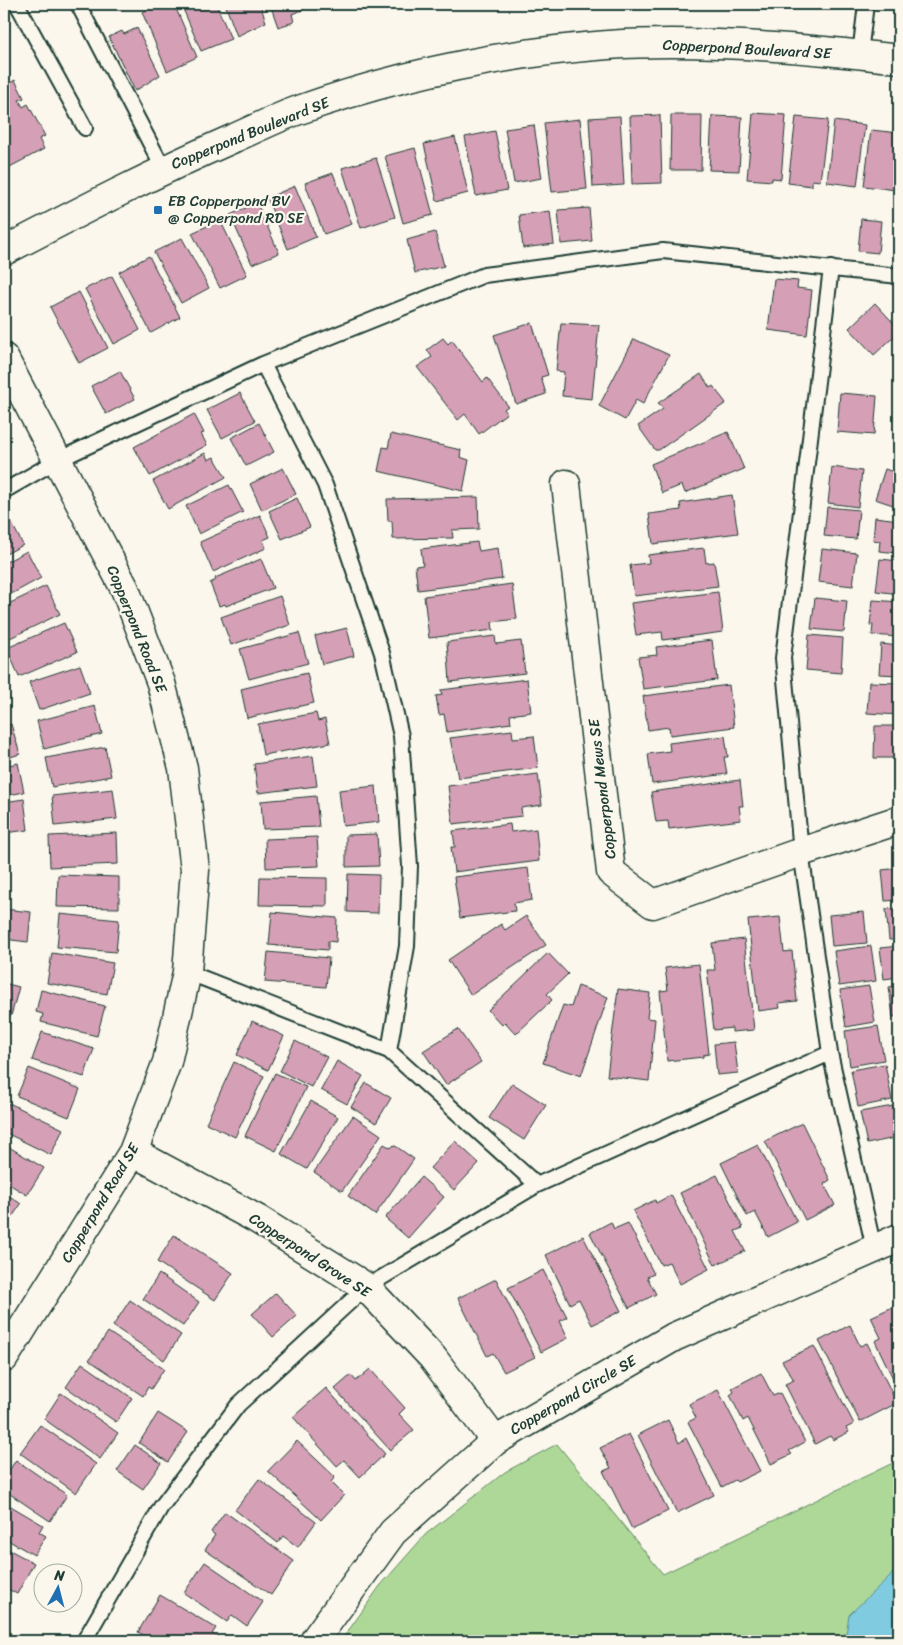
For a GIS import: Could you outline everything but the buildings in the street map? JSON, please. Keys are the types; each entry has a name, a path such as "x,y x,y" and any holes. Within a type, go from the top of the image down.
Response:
{"street":[{"name":"Copperpond Boulevard SE","path":"4,251 164,168 304,109 386,82 505,56 610,45 712,44 860,54 899,59"},
{"name":"Copperpond Road SE","path":"4,358 125,589 161,683 183,768 194,870 187,972 167,1062 133,1152 8,1345"},
{"name":"Copperpond Mews SE","path":"566,484 611,872 653,904 899,820"},
{"name":"Copperpond Grove SE","path":"133,1152 257,1219 366,1288 433,1358 495,1440"},
{"name":"Copperpond Circle SE","path":"314,1641 393,1532 495,1440 674,1337 899,1238"}],"lane":[{"path":"17,4 85,128"},
{"path":"78,4 164,168"},
{"path":"860,54 866,4"},
{"path":"4,491 58,460 263,364 484,275 663,251 899,276"},
{"path":"831,268 783,658 801,852 830,1053 874,1249"},
{"path":"263,364 325,485 382,653 400,736 410,866 407,946 390,1051"},
{"path":"187,972 390,1051 537,1186"},
{"path":"84,1641 160,1506 238,1406 366,1288 537,1186 830,1053"}],"green space":[{"path":"557,1444 663,1574 899,1460 899,1641 341,1641 380,1586 426,1534 505,1472"}],"water":[{"path":"899,1569 899,1641 845,1641 849,1615"}],"place":[{"name":"EB Copperpond BV @ Copperpond RD SE","path":"158,210"}]}
